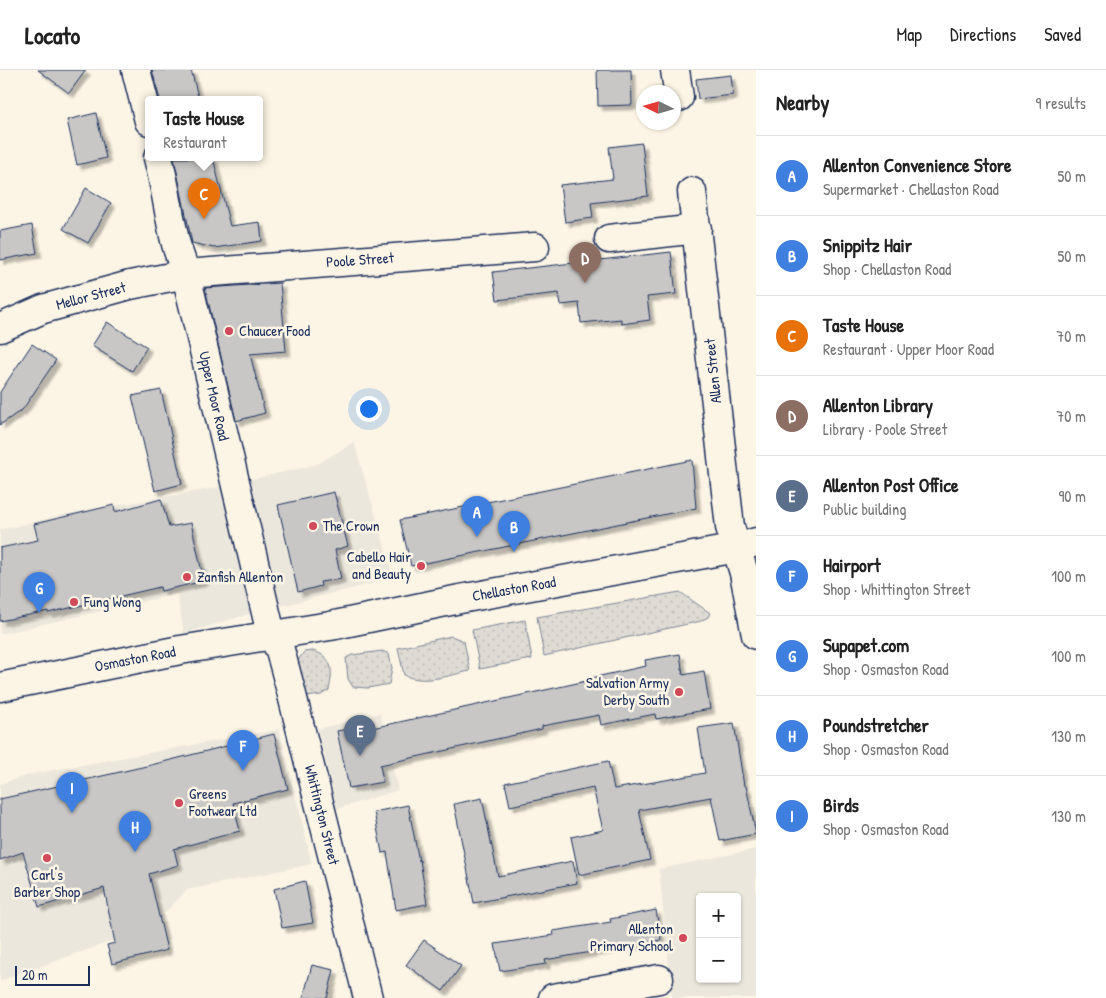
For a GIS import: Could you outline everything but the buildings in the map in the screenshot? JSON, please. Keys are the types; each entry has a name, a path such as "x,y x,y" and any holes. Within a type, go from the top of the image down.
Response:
{"street":[{"path":"136,70 145,105"},
{"path":"675,70 677,85"},
{"name":"Upper Moor Road","path":"159,161 165,183 174,238 186,274 271,634"},
{"name":"Allen Street","path":"692,192 730,527 746,545 744,573 756,635"},
{"path":"609,239 697,229"},
{"name":"Poole Street","path":"186,274 534,247"},
{"name":"Mellor Street","path":"0,328 43,309 130,285 186,274"},
{"name":"Chellaston Road","path":"271,634 330,626 469,597 746,545"},
{"name":"Osmaston Road","path":"0,687 180,650 271,634"},
{"name":"Whittington Street","path":"271,634 280,650 291,691 368,998"},
{"path":"553,998 659,979"}],"shaded area":[{"path":"354,442 394,578 249,614 184,634 177,594 0,634 0,530 67,514 210,489 318,464"},
{"path":"680,592 710,613 708,617 701,621 544,656 537,617"},
{"path":"525,620 532,659 480,669 472,630"},
{"path":"451,636 464,641 470,671 428,679 412,678 404,675 398,648"},
{"path":"313,651 325,657 328,661 331,671 329,690 321,695 306,697 296,663 304,652"},
{"path":"382,651 389,654 392,668 389,684 368,688 353,687 348,679 346,658 352,655"},
{"path":"380,713 398,790 337,809 318,729"},
{"path":"279,728 312,864 187,890 151,927 0,981 0,784 32,774"},
{"name":"Allenton Primary School","path":"756,849 756,998 672,998 659,869"}],"place":[{"name":"Taste House","path":"204,219"},
{"name":"Allenton Library","path":"585,283"},
{"name":"Chaucer Food","path":"229,331"},
{"name":"The Crown","path":"313,526"},
{"name":"Allenton Convenience Store","path":"477,537"},
{"name":"Snippitz Hair","path":"514,552"},
{"name":"Cabello Hair and Beauty","path":"421,566"},
{"name":"Zanfish Allenton","path":"187,577"},
{"name":"Fung Wong","path":"74,602"},
{"name":"Supapet.com","path":"39,613"},
{"name":"Salvation Army Derby South","path":"679,692"},
{"name":"Allenton Post Office","path":"360,756"},
{"name":"Hairport","path":"243,771"},
{"name":"Greens Footwear Ltd","path":"179,803"},
{"name":"Birds","path":"72,813"},
{"name":"Poundstretcher","path":"135,852"},
{"name":"Carl's Barber Shop","path":"47,858"},
{"name":"Allenton Primary School","path":"683,938"}]}
